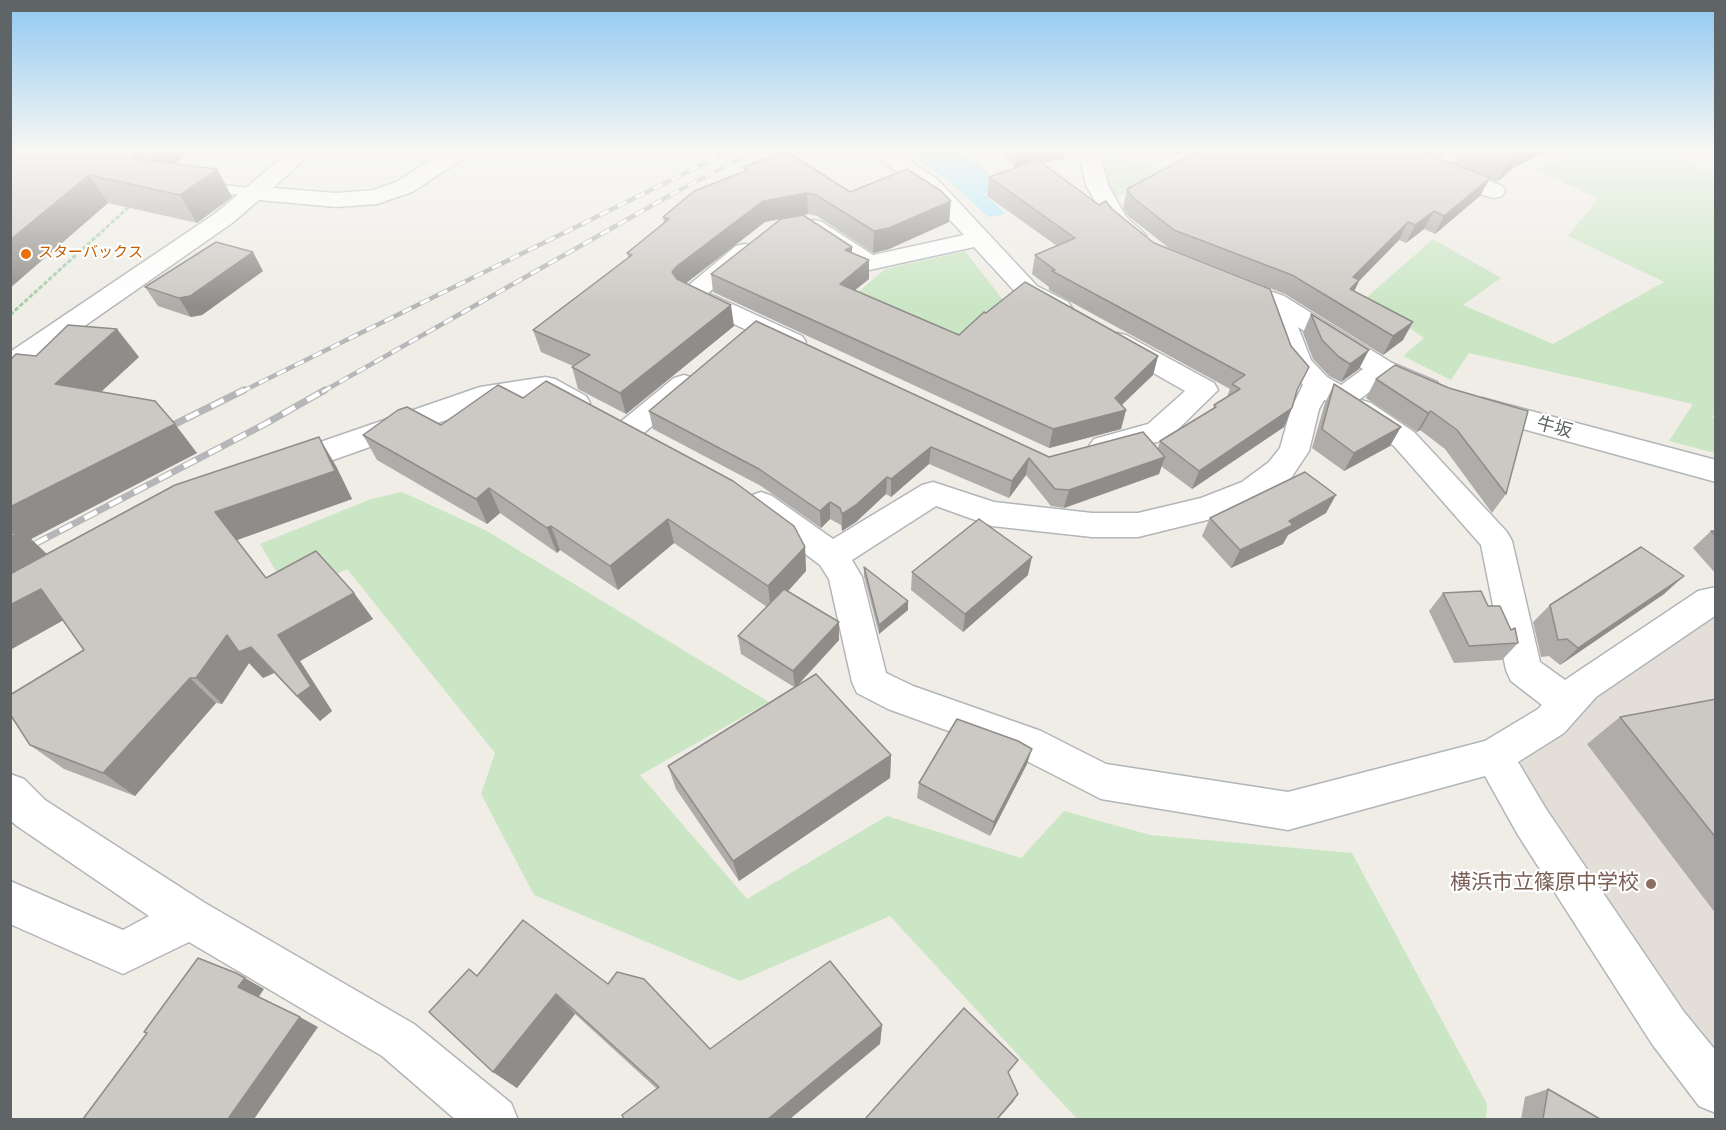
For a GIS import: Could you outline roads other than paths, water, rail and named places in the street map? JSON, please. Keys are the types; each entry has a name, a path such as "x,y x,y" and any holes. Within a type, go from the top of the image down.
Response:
{"street":[{"path":"10,365 245,202"},
{"path":"945,202 1028,291 1204,390 1158,432 1080,453"},
{"path":"1107,202 1117,220 1150,248"},
{"path":"820,355 746,332 691,294 775,232 808,223 869,263 980,239"},
{"name":"牛坂","path":"1210,278 1275,301 1382,369 1454,400 1548,428 1716,471"},
{"path":"1275,301 1299,364 1330,391 1404,439 1496,541 1524,670 1568,703"},
{"path":"831,556 933,493 992,514 1092,525 1138,525 1207,508 1253,490 1280,470 1294,452 1305,409 1330,391 1382,369"},
{"path":"611,422 701,370"},
{"path":"257,475 490,394 545,386 658,447"},
{"path":"739,491 777,515 831,556 845,577 870,682 901,698 1028,743 1101,781 1288,811 1494,756 1551,721 1583,686 1710,601 1716,601"},
{"path":"1494,756 1532,822 1662,1018 1716,1089"},
{"path":"10,792 30,813 190,918 398,1040 494,1119"},
{"path":"10,902 123,952 190,918"}],"water":[{"path":"971,202 993,202 1006,214 988,217"}],"railway":[{"path":"241,392 627,202"},
{"path":"322,392 659,202"},
{"path":"161,431 244,390"},
{"path":"10,557 265,424 325,390"}],"place":[{"name":"スターバックス","path":"26,254"},
{"name":"横浜市立篠原中学校","path":"1651,884"}]}
